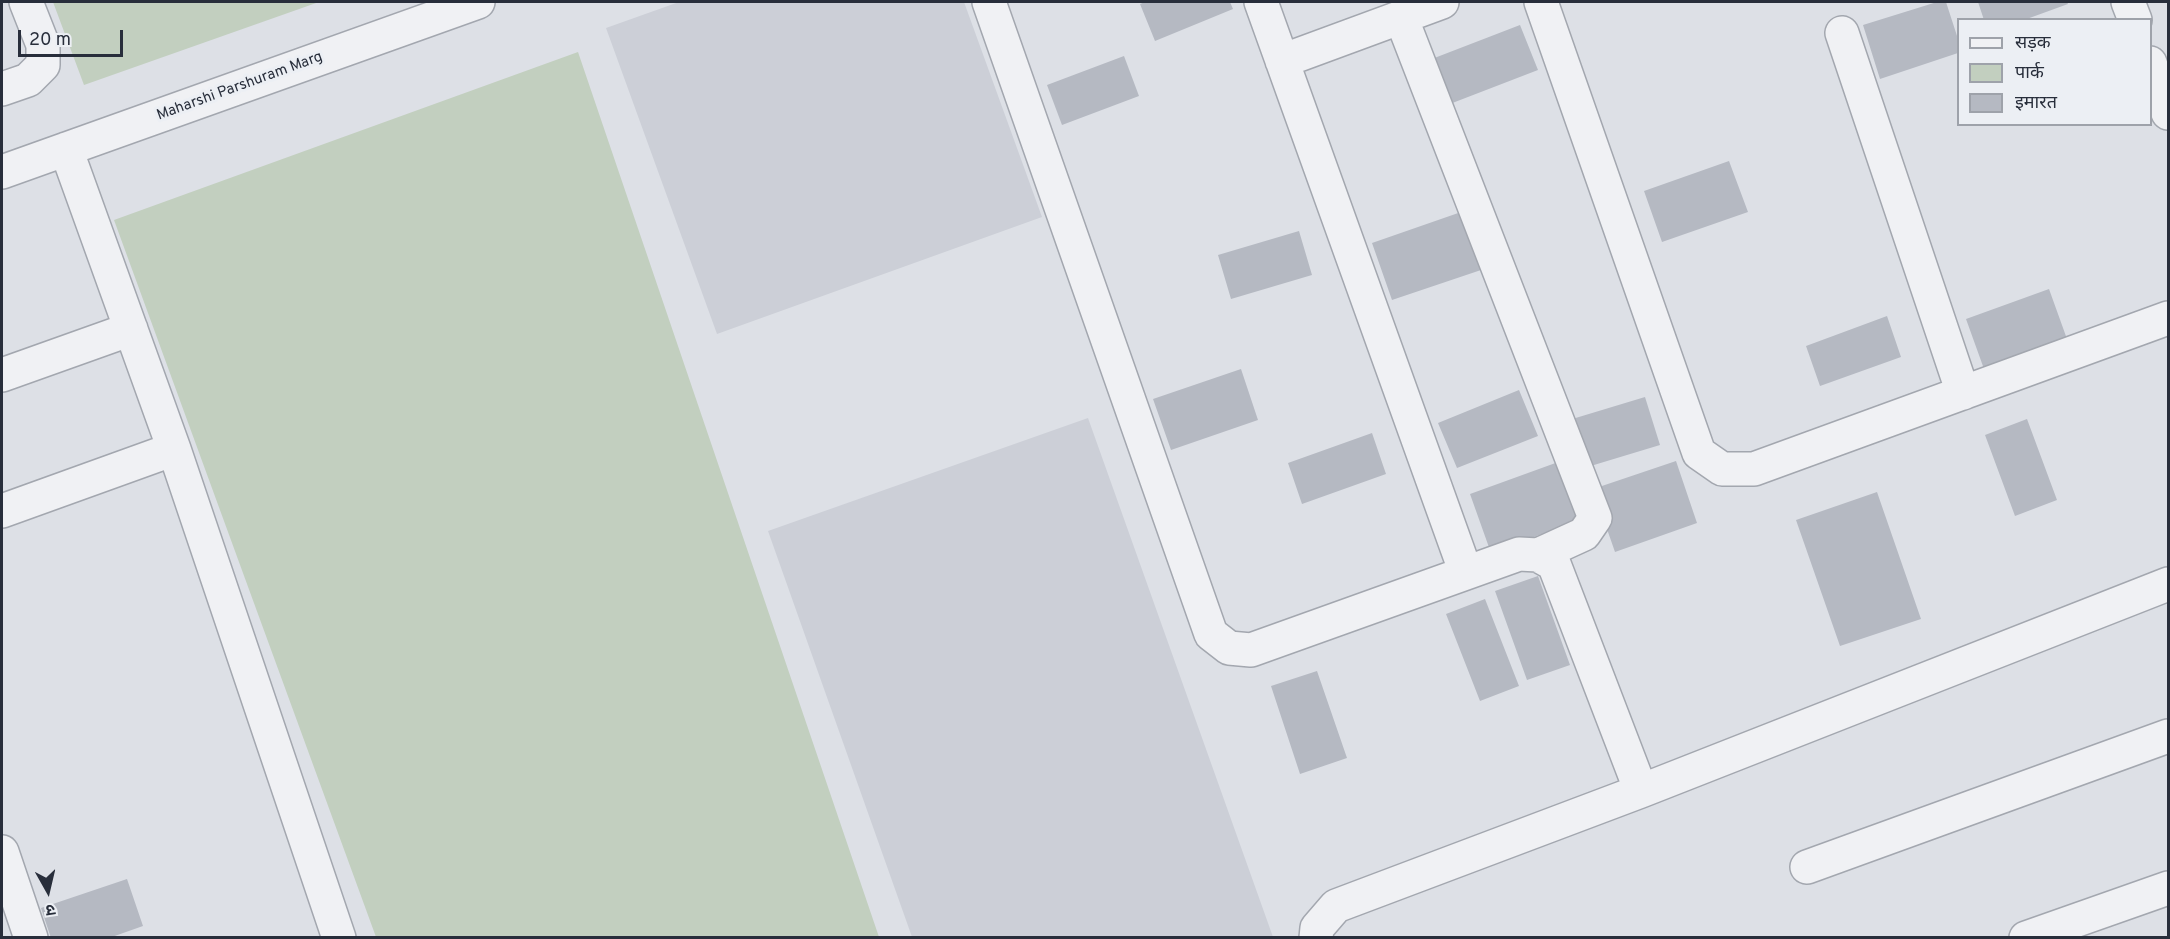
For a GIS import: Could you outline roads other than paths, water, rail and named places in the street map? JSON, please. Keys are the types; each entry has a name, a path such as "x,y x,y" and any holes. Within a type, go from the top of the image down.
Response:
{"street":[{"path":"2,89 28,80 43,65 44,45 26,2"},
{"name":"Maharshi Parshuram Marg","path":"2,172 478,2"},
{"path":"989,2 1211,634 1229,648 1251,650 1519,554 1538,555 1554,564 1641,791"},
{"path":"1261,2 1466,573"},
{"path":"1282,61 1442,2"},
{"path":"1541,2 1699,453 1722,469 1754,469 2169,318"},
{"path":"2128,2 2134,18"},
{"path":"1401,16 1595,518 1584,534 1538,555"},
{"path":"1842,33 1963,393"},
{"path":"2152,66 2169,113"},
{"path":"66,149 174,449 339,938"},
{"path":"2,375 131,329"},
{"path":"2,511 174,449"},
{"path":"1316,938 1317,928 1336,906 1641,791 2169,585"},
{"path":"1807,867 2169,736"},
{"path":"2,852 31,938"},
{"path":"2026,938 2169,888"}]}
